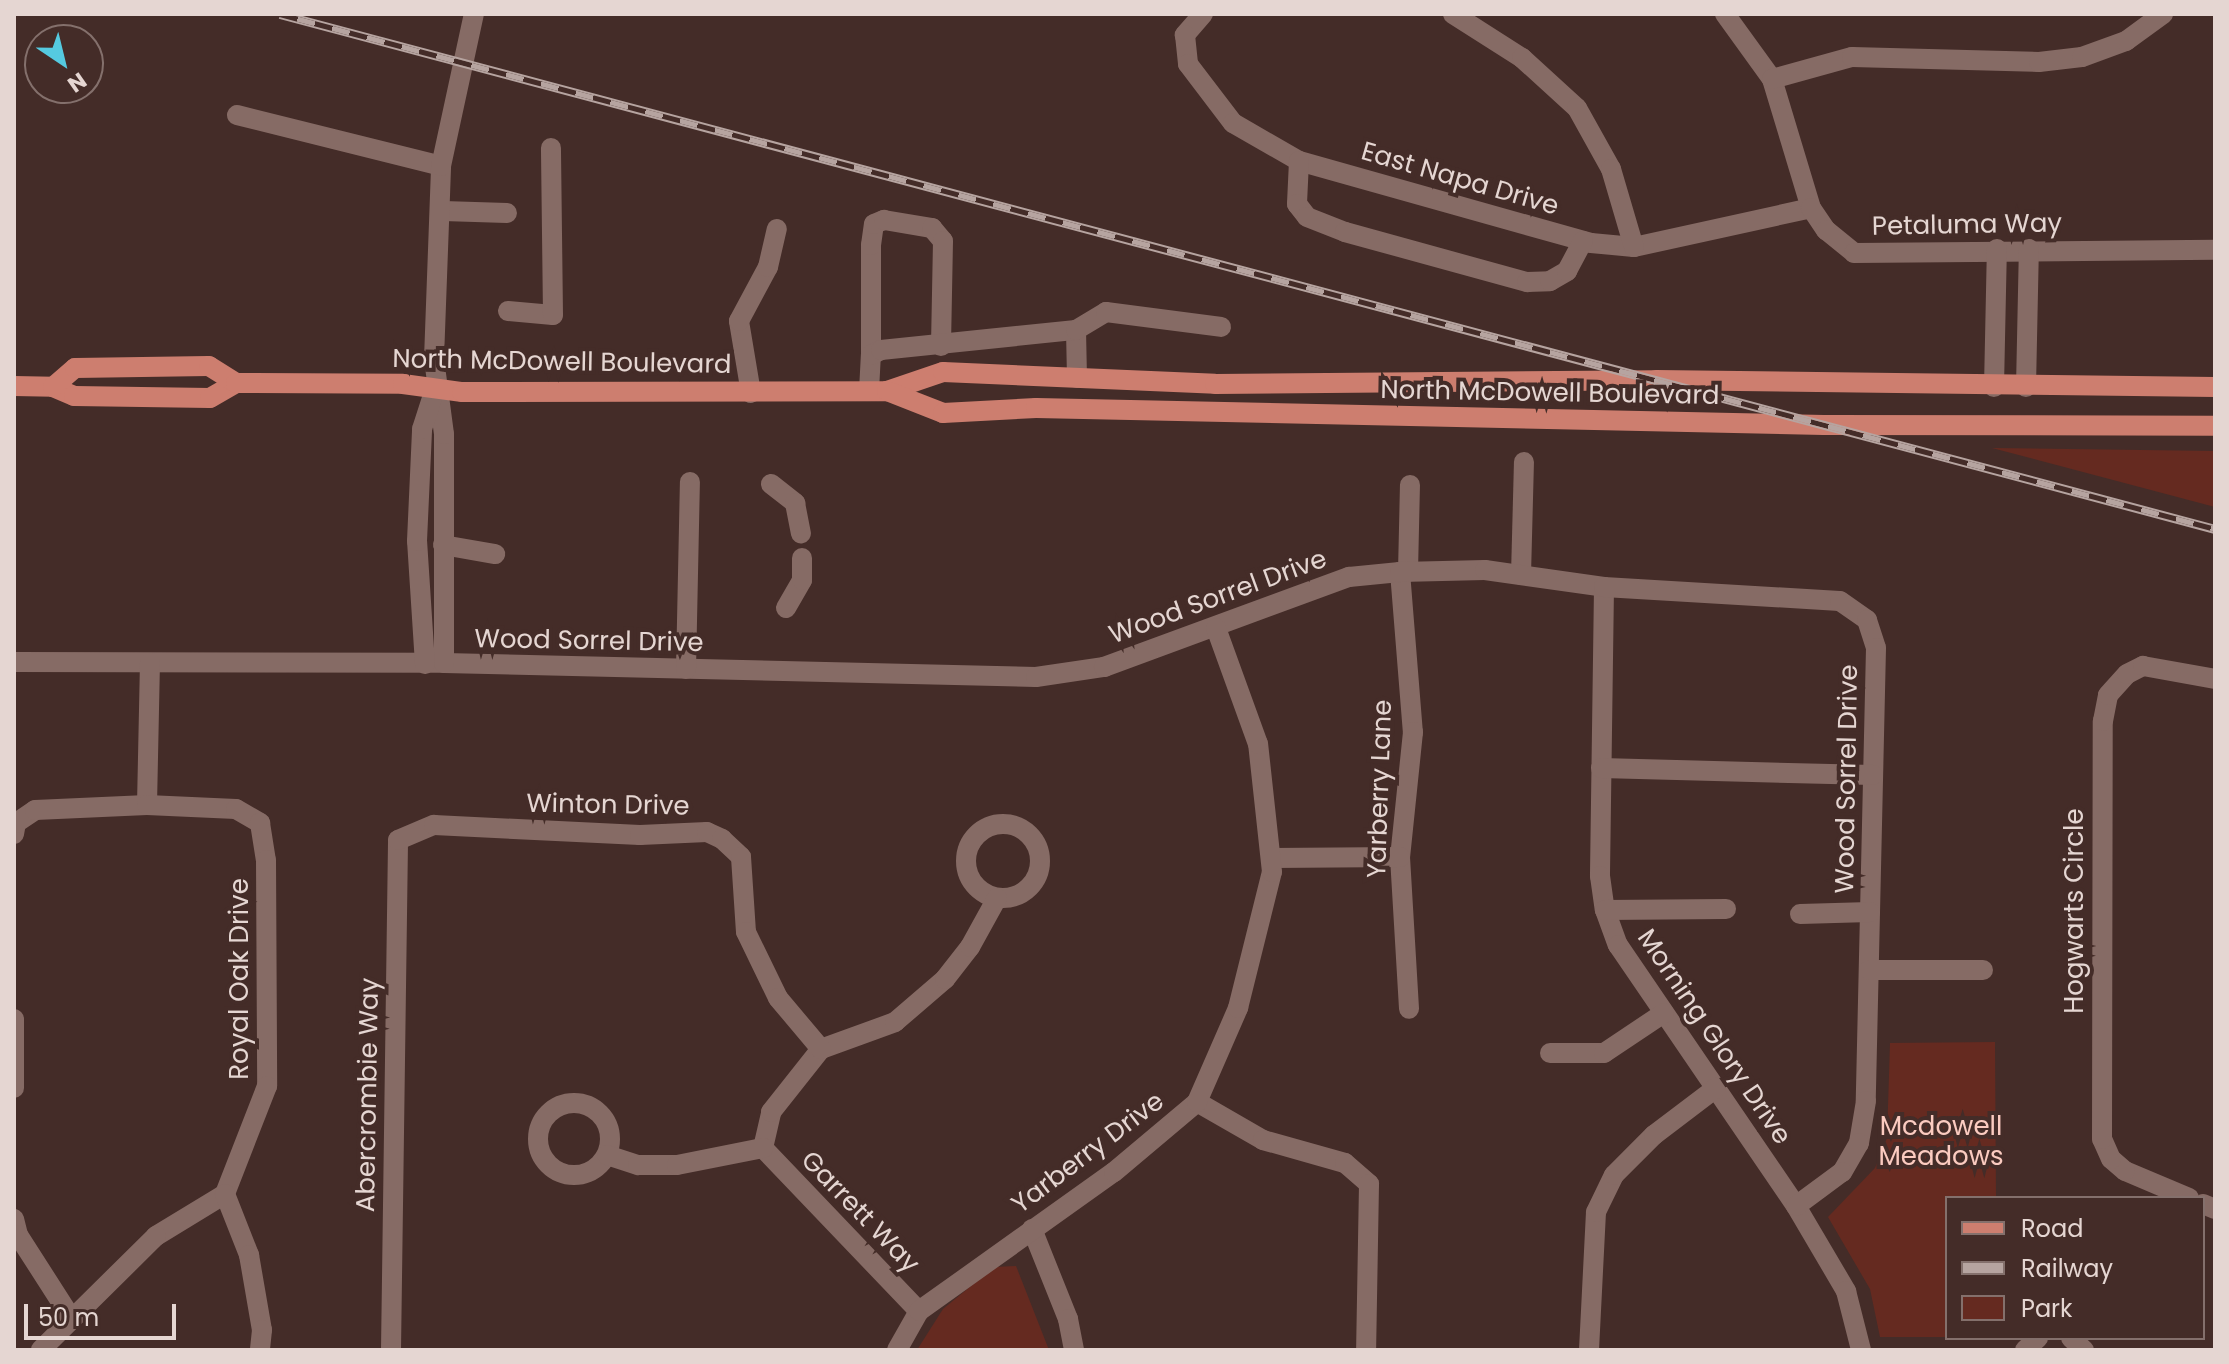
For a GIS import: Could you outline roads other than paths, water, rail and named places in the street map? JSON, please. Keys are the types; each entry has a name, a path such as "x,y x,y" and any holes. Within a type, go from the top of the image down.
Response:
{"main road":[{"name":"North McDowell Boulevard","path":"53,387 75,368 209,366 236,383 751,393 878,391 943,372 1230,384 1656,380 1994,387 2215,387"},
{"name":"North McDowell Boulevard","path":"14,386 53,387 74,396 210,398 236,383"},
{"name":"North McDowell Boulevard","path":"878,391 943,413 1036,408 1824,425 2215,426"}],"street":[{"path":"434,664 443,545 444,434 435,388 443,211 441,166 474,14"},
{"name":"East Napa Drive","path":"1203,14 1185,35 1188,64 1233,123 1299,161 1583,241 1634,247 1811,208"},
{"path":"1453,14 1522,58 1577,108 1611,169 1634,247"},
{"name":"Petaluma Way","path":"1725,14 1772,79 1811,208 1826,230 1854,253 1997,249 2215,250"},
{"path":"1772,79 1852,57 2039,62 2082,57 2126,41 2163,14"},
{"path":"237,115 441,166"},
{"path":"508,311 553,315 551,148"},
{"path":"1299,161 1297,204 1307,217 1345,232 1527,282 1550,281 1567,271 1583,241"},
{"path":"443,211 507,213"},
{"path":"878,391 871,355 871,245 874,224 884,220 932,228 943,241 941,346"},
{"path":"751,393 739,321 768,267 777,229"},
{"path":"1994,387 1997,249"},
{"path":"2026,387 2029,249"},
{"path":"871,355 1076,330 1106,312 1221,327"},
{"path":"1076,330 1077,378"},
{"path":"434,664 417,541 422,429 435,388"},
{"path":"1521,575 1524,462"},
{"path":"686,669 690,482"},
{"path":"771,484 795,503 801,533"},
{"name":"Yarberry Lane","path":"1409,1009 1400,857 1413,732 1404,572 1410,485"},
{"path":"443,545 495,554"},
{"path":"786,608 802,580 802,558"},
{"name":"Wood Sorrel Drive","path":"14,662 434,664 1036,677 1104,667 1216,628 1273,601 1349,577 1404,572 1521,575 1604,587 1840,601 1867,620 1876,648 1866,1101 1859,1143 1842,1172 1796,1206"},
{"name":"Morning Glory Drive","path":"1604,587 1600,876 1605,910 1618,945 1796,1206 1846,1291 1861,1350"},
{"name":"Yarberry Drive","path":"897,1350 919,1311 1114,1172 1197,1102 1238,1008 1272,858 1258,744 1216,628"},
{"path":"14,834 16,823 35,810 147,805 150,663"},
{"name":"Hogwarts Circle","path":"2184,1196 2125,1171 2111,1159 2102,1139 2103,721 2108,695 2127,674 2143,666 2215,679"},
{"path":"1601,768 1873,775"},
{"name":"Royal Oak Drive","path":"147,805 236,809 260,823 266,860 267,1086 225,1194"},
{"name":"Winton Drive","path":"398,840 434,825 640,835 707,832 722,839 741,857 746,932 778,998 821,1049"},
{"name":"Abercrombie Way","path":"391,1350 398,840"},
{"path":"1272,858 1400,857"},
{"path":"607,1155 638,1165 677,1165 763,1148 771,1112 821,1049 895,1022 945,979 970,947 997,898"},
{"path":"1605,910 1726,909"},
{"path":"1800,914 1870,912"},
{"path":"1869,970 1983,970"},
{"path":"1550,1053 1604,1053 1664,1013"},
{"path":"14,1019 14,1088"},
{"path":"1589,1350 1596,1212 1614,1175 1654,1135 1716,1088"},
{"path":"1197,1102 1263,1140 1345,1163 1369,1184 1366,1350"},
{"name":"Garrett Way","path":"763,1148 919,1311"},
{"path":"41,1350 70,1316 156,1236 225,1194 249,1255 260,1350"},
{"path":"14,1219 18,1235 70,1316"},
{"path":"1032,1229 1074,1350"}],"railway":[{"path":"280,14 2215,529"}],"park label":[{"name":"Mcdowell Meadows","path":"1941,1142"}]}
